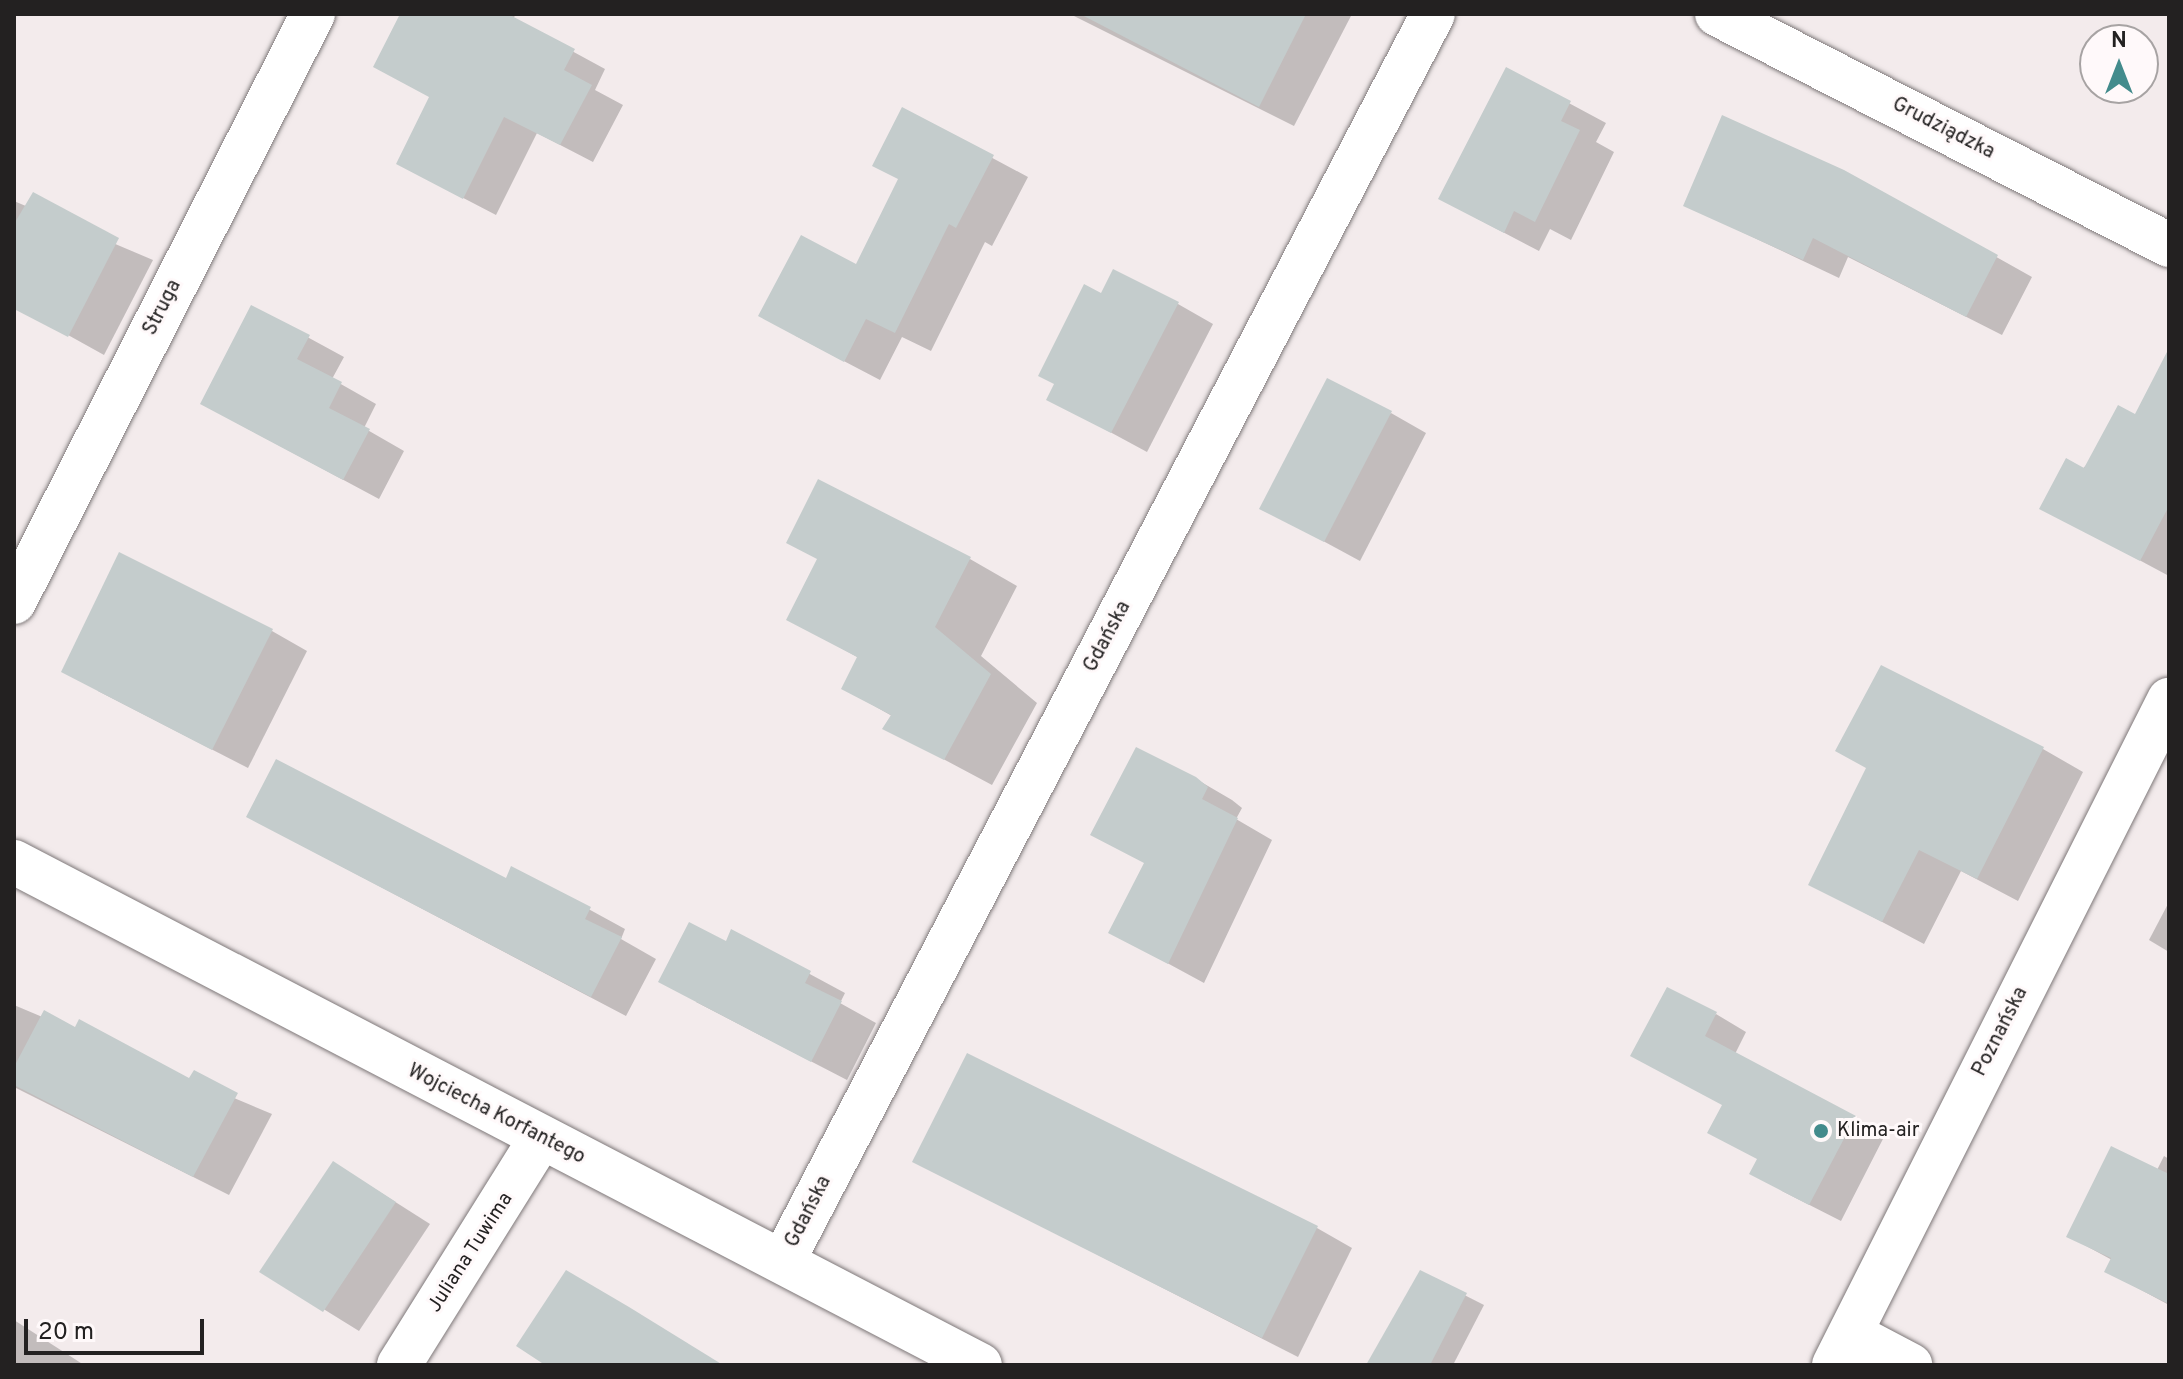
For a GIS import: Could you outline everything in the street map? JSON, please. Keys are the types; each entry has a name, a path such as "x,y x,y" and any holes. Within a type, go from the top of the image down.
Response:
{"street":[{"name":"Struga","path":"14,602 313,14"},
{"name":"Gdańska","path":"783,1261 1433,14"},
{"name":"Grudziądzka","path":"1717,14 2169,245"},
{"name":"Poznańska","path":"1842,1350 2169,700"},
{"name":"Wojciecha Korfantego","path":"14,862 540,1139 783,1261 980,1365"},
{"name":"Juliana Tuwima","path":"399,1365 540,1139"},
{"path":"1842,1350 1910,1365"}],"building":[{"path":"400,14 508,14 575,49 564,70 592,85 560,145 504,117 463,199 396,164 429,97 373,67"},
{"path":"1080,14 1306,14 1259,107"},
{"path":"1506,67 1571,101 1561,121 1580,130 1535,222 1514,211 1504,233 1438,199"},
{"path":"902,107 994,155 956,228 949,224 895,333 866,319 844,362 758,316 801,235 856,264 898,179 872,166"},
{"path":"1722,115 1844,170 1998,255 1966,317 1813,238 1803,260 1683,206"},
{"path":"33,192 119,238 68,337 14,309 14,224"},
{"path":"1113,269 1179,302 1111,433 1046,400 1054,384 1038,376 1084,284 1101,293"},
{"path":"251,305 310,335 297,359 342,382 329,408 370,429 343,480 200,404"},
{"path":"2169,348 2169,506 2140,561 2039,509 2066,458 2084,468 2118,405 2135,414"},
{"path":"1327,378 1392,411 1324,542 1259,509"},
{"path":"818,479 971,557 935,627 991,674 944,760 882,729 891,715 841,689 857,657 786,620 817,559 786,543"},
{"path":"119,552 273,629 212,750 61,672"},
{"path":"1881,665 2044,747 1977,879 1919,850 1882,922 1808,885 1866,768 1835,751"},
{"path":"1136,747 1196,777 1208,787 1202,799 1238,818 1168,964 1108,933 1144,863 1090,835"},
{"path":"276,759 506,878 511,866 591,907 585,919 622,937 591,997 246,817"},
{"path":"689,922 726,941 731,929 811,971 805,983 842,1001 811,1062 658,982"},
{"path":"1667,987 1717,1012 1705,1036 1856,1116 1809,1205 1749,1174 1757,1159 1707,1133 1722,1105 1630,1056"},
{"path":"44,1010 75,1027 79,1019 189,1078 194,1070 238,1093 193,1177 14,1085 14,1067"},
{"path":"967,1053 1318,1226 1262,1338 912,1162"},
{"path":"2111,1146 2169,1174 2169,1304 2104,1272 2111,1258 2066,1237"},
{"path":"333,1161 396,1202 323,1312 259,1272"},
{"path":"566,1270 723,1365 545,1365 516,1346"},
{"path":"1420,1270 1467,1293 1430,1365 1366,1365"}],"place":[{"name":"Klima-air","path":"1821,1131"}]}
